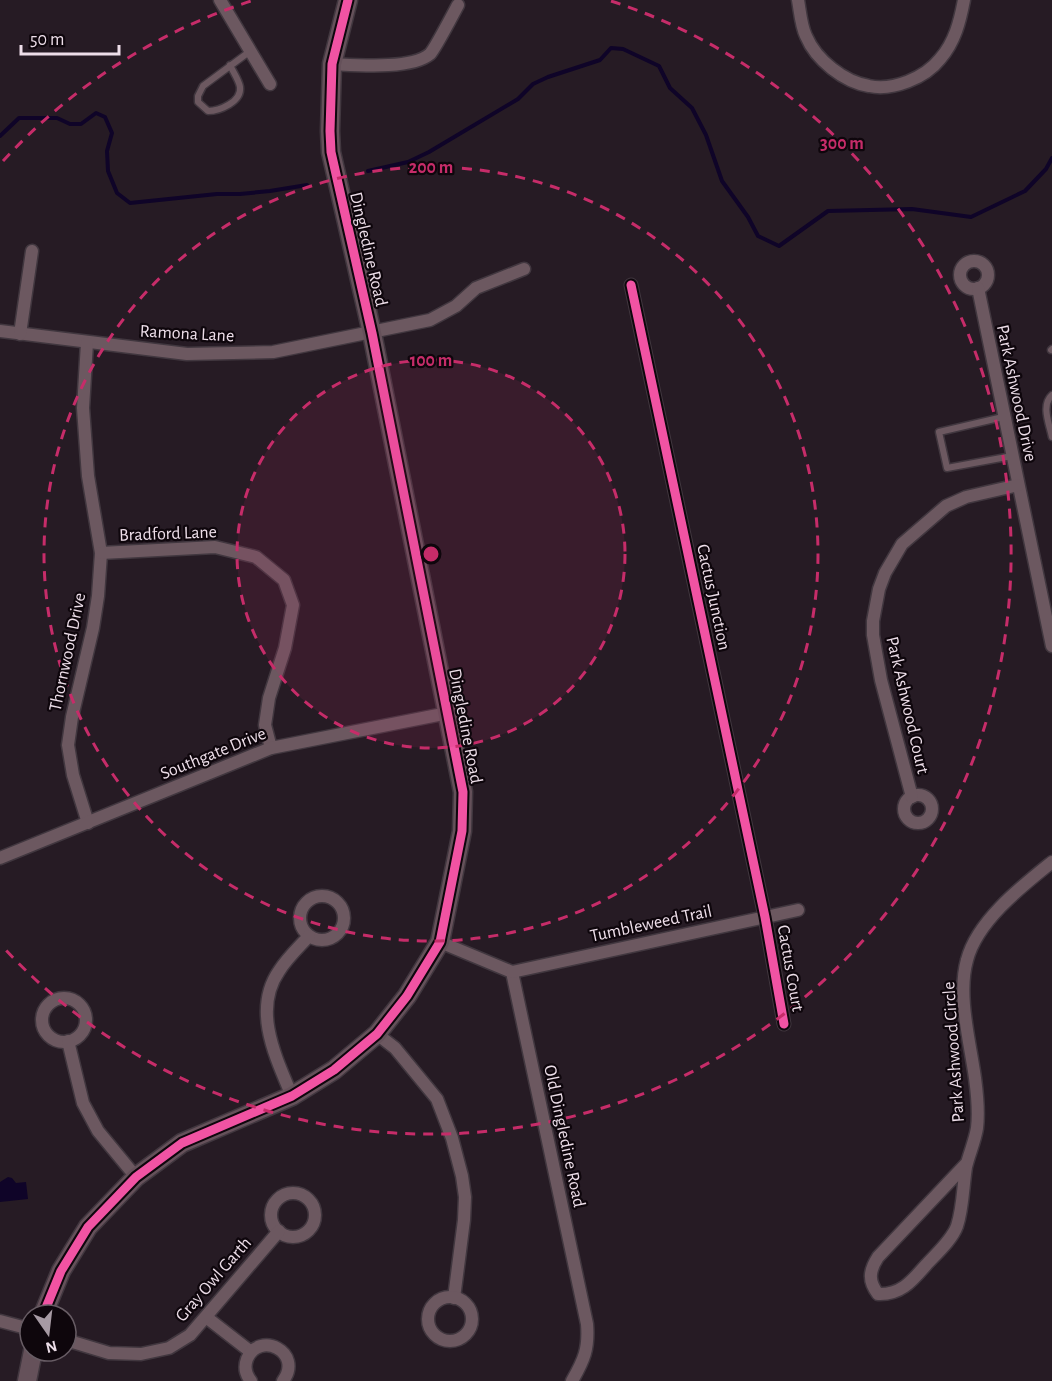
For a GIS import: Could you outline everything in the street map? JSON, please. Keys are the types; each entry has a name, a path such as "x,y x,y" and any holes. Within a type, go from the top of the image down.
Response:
{"street":[{"path":"220,0 270,84"},
{"name":"Dingledine Road","path":"48,1303 61,1271 88,1227 136,1177 182,1143 292,1096 334,1070 377,1034 407,996 440,942 462,831 463,792 372,333 331,152 332,64 348,0"},
{"path":"798,0 806,36 817,53 830,68 849,80 870,87 893,86 929,71 941,59 958,31 964,0"},
{"path":"332,64 391,66 430,54 458,5"},
{"path":"20,334 32,251"},
{"name":"Ramona Lane","path":"0,331 187,354 262,354 430,320 456,306 476,288 524,269"},
{"name":"Cactus Junction","path":"631,285 765,917"},
{"name":"Park Ashwood Drive","path":"978,288 1052,646"},
{"name":"Thornwood Drive","path":"87,343 83,408 88,476 101,553 93,628 72,717 68,745 73,775 88,823"},
{"name":"Park Ashwood Court","path":"912,797 881,680 873,635 873,621 879,589 885,573 902,544 946,506 966,497 1018,485"},
{"name":"Bradford Lane","path":"101,553 215,547 256,557 284,580 293,605 285,648 268,698 265,725 271,748"},
{"name":"Southgate Drive","path":"0,858 271,748 448,713"},
{"name":"Park Ashwood Circle","path":"967,1163 878,1257 872,1267 870,1277 878,1294 890,1295 909,1284 944,1246 957,1227 967,1163 977,1127 975,1081 963,979 967,960 975,940 998,909 1052,862"},
{"name":"Tumbleweed Trail","path":"512,972 798,910"},
{"name":"Cactus Court","path":"765,917 784,1024"},
{"path":"292,1096 271,1047 267,1020 269,992 278,972 309,936"},
{"path":"440,942 512,972"},
{"name":"Old Dingledine Road","path":"512,972 587,1324 588,1342 585,1355 572,1381"},
{"path":"377,1034 394,1048 437,1099 452,1138 465,1197 454,1298"},
{"path":"68,1041 83,1102 98,1131 136,1177"},
{"name":"Gray Owl Garth","path":"78,1344 109,1353 141,1354 169,1348 190,1335 279,1231"},
{"path":"206,1317 251,1352"},
{"path":"0,1321 18,1326"},
{"path":"251,1381 245,1365 251,1352 257,1347 271,1345 284,1353 289,1366 283,1381"},
{"path":"27,1381 31,1363"}],"lane":[{"path":"230,65 240,87 237,98 216,111 208,111 198,102 199,91 230,65 249,52"},
{"path":"1052,395 1046,404 1052,437"},
{"path":"1003,417 939,432 947,468 1012,456"}],"shaded area":[{"path":"8,1177 16,1183 26,1182 28,1199 0,1202 0,1182"}],"waterway":[{"path":"368,171 408,162 429,152 518,99 533,84 600,60 611,48 623,49 659,66 670,88 692,108 706,135 722,181 748,217 758,236 779,246 828,211 912,209 971,217 1025,191 1046,169 1052,158"},
{"path":"0,136 19,118 57,118 70,124 81,124 96,113 105,117 112,133 107,151 108,171 117,193 130,203 270,191 307,185"}],"cycle path":[{"path":"48,1303 61,1271 88,1227 136,1177 182,1143 292,1096 334,1070 377,1034 407,996 440,942 462,831 463,792 372,333 331,152 332,64 348,0"},
{"path":"631,285 765,917 784,1024"}]}
